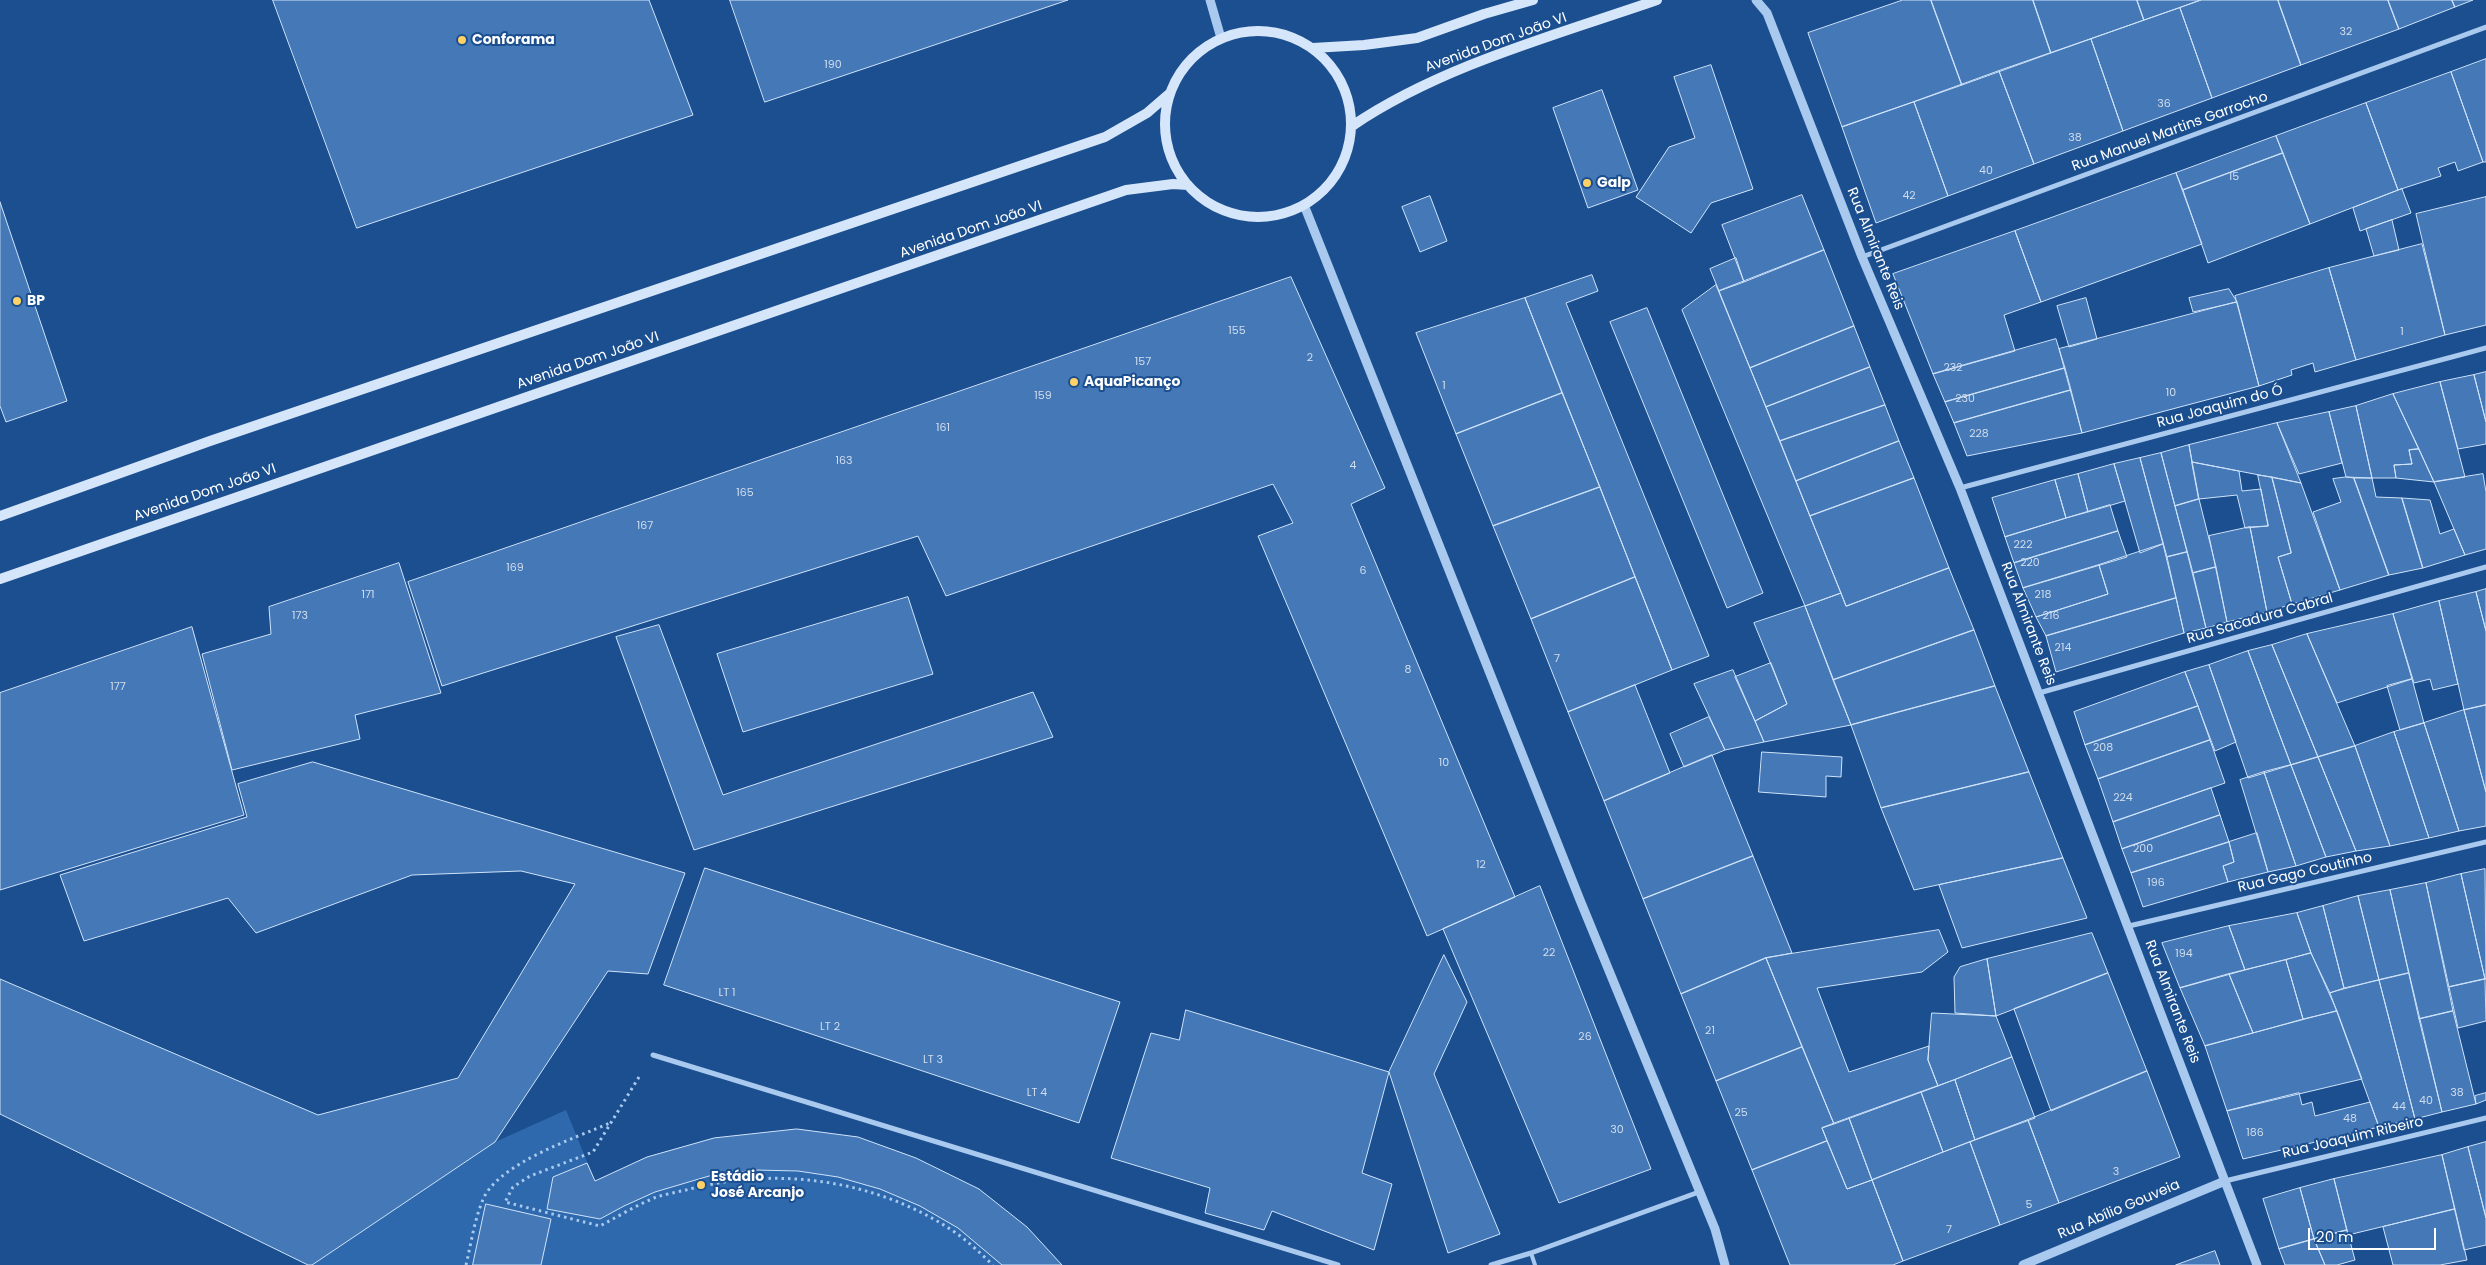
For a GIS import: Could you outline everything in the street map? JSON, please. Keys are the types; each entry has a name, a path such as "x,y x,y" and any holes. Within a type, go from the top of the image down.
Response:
{"main road":[{"name":"Avenida Dom João VI","path":"1313,48 1364,45 1417,38 1484,14 1533,0"},
{"name":"Avenida Dom João VI","path":"1352,126 1380,107 1474,64 1657,0"},
{"path":"1253,30 1284,34 1313,48 1334,69 1348,96 1352,126 1346,158 1329,185 1304,205 1274,215 1245,216 1222,209 1188,185 1178,172 1167,147 1165,120 1170,94 1181,71 1199,51 1221,38 1253,30"},
{"path":"0,516 210,441 1105,137 1147,113 1170,94"},
{"name":"Avenida Dom João VI","path":"0,579 1126,190 1173,184 1188,185"}],"street":[{"path":"1210,0 1221,38"},
{"name":"Rua Almirante Reis","path":"1756,0 1767,13 1862,257 1960,488 2257,1265"},
{"name":"Rua Manuel Martins Garrocho","path":"1862,257 2486,27"},
{"path":"1304,205 1580,900 1715,1229 1725,1265"},
{"name":"Rua Joaquim do Ó","path":"1960,488 2486,348"},
{"name":"Rua Sacadura Cabral","path":"2039,692 2486,567"},
{"name":"Rua Gago Coutinho","path":"2129,926 2486,842"},
{"path":"653,1055 1338,1265"},
{"name":"Rua Joaquim Ribeiro","path":"2225,1181 2486,1118"},
{"name":"Rua Abílio Gouveia","path":"2024,1265 2225,1181"},
{"path":"1492,1265 1531,1254 1699,1192"}],"lane":[{"path":"1531,1254 1535,1265"}],"path":[{"path":"653,1055 593,1152 530,1176 514,1187 504,1202 600,1226 655,1198 709,1184 755,1177 836,1183 878,1194 915,1210 956,1233 993,1265"},
{"path":"466,1265 482,1200 496,1182 534,1156 611,1123"}],"shaded area":[{"name":"Estádio José Arcanjo","path":"566,1110 595,1181 647,1157 714,1138 797,1129 858,1137 916,1158 979,1189 1027,1227 1062,1265 312,1265 495,1142"}],"building":[{"path":"273,0 649,0 693,115 357,228"},
{"path":"730,0 1068,0 765,102"},
{"path":"1903,0 1931,0 1962,85 1842,127 1808,33"},
{"path":"1931,0 2033,0 2051,53 1962,85"},
{"path":"2033,0 2137,0 2144,20 2051,53"},
{"path":"2137,0 2201,0 2144,20"},
{"path":"2201,0 2278,0 2301,65 2212,98 2180,8"},
{"path":"2278,0 2388,0 2399,29 2301,65"},
{"path":"2388,0 2452,0 2455,7 2399,29"},
{"path":"2452,0 2473,0 2455,7"},
{"path":"2180,8 2212,98 2123,131 2091,39"},
{"path":"2091,39 2123,131 2034,164 1999,71"},
{"path":"2486,59 2486,162 2483,162 2451,72"},
{"path":"1711,65 1753,189 1711,203 1691,233 1636,197 1669,147 1695,138 1674,77"},
{"path":"1999,71 2034,164 1948,196 1914,102"},
{"path":"2451,72 2483,162 2458,171 2455,162 2438,168 2441,176 2398,190 2366,103"},
{"path":"1602,90 1638,190 1588,208 1553,108"},
{"path":"1914,102 1948,196 1876,223 1842,127"},
{"path":"2366,103 2398,190 2310,224 2276,136"},
{"path":"2276,136 2283,153 2183,190 2176,173"},
{"path":"2283,153 2310,224 2208,263 2183,190"},
{"path":"2176,173 2202,244 2041,302 2015,231"},
{"path":"2402,189 2411,213 2360,231 2353,208"},
{"path":"1802,195 1824,250 1744,282 1722,225"},
{"path":"1430,196 1447,241 1420,252 1402,207"},
{"path":"2486,197 2486,325 2445,335 2416,214"},
{"name":"BP","path":"0,202 67,401 6,422 0,406"},
{"path":"2392,220 2399,250 2374,256 2366,229"},
{"path":"2015,231 2041,302 2004,315 2015,351 1933,374 1893,274"},
{"path":"2422,244 2445,335 2356,360 2329,268"},
{"path":"1824,250 1854,326 1750,368 1719,291"},
{"path":"1736,258 1744,282 1719,291 1710,269"},
{"path":"2329,268 2356,360 2315,372 2313,363 2291,370 2292,375 2259,386 2235,296"},
{"path":"1592,275 1598,291 1566,303 1709,656 1672,670 1525,298"},
{"path":"1291,277 1385,488 1351,504 1515,897 1427,936 1258,536 1293,523 1273,484 946,596 918,536 442,686 408,582"},
{"path":"1716,285 1841,593 1805,606 1682,310"},
{"path":"2229,289 2237,302 2193,312 2189,298"},
{"path":"1525,298 1562,393 1456,434 1416,333"},
{"path":"2086,298 2097,339 2069,347 2057,306"},
{"path":"2237,302 2259,386 2082,433 2059,349"},
{"path":"1647,308 1763,593 1727,608 1610,322"},
{"path":"1854,326 1870,367 1766,407 1750,368"},
{"path":"2056,339 2065,368 1945,402 1933,374"},
{"path":"1870,367 1885,405 1780,441 1766,407"},
{"path":"2065,368 2071,390 1954,423 1945,402"},
{"path":"2486,372 2486,422 2474,375"},
{"path":"2474,375 2486,422 2486,444 2458,449 2440,382"},
{"path":"2440,382 2465,477 2434,482 2393,394"},
{"path":"2071,390 2082,433 1967,456 1954,423"},
{"path":"1562,393 1600,487 1493,526 1456,434"},
{"path":"2393,394 2419,449 2409,450 2412,464 2394,465 2396,478 2372,478 2356,406"},
{"path":"1885,405 1899,441 1796,481 1780,441"},
{"path":"2356,406 2372,478 2346,477 2329,412"},
{"path":"2329,412 2342,463 2299,474 2277,423"},
{"path":"2277,423 2301,483 2192,462 2189,445"},
{"path":"1899,441 1914,478 1810,516 1796,481"},
{"path":"2189,445 2199,499 2175,506 2161,453"},
{"path":"2419,449 2434,482 2396,478 2394,465 2412,464 2409,450"},
{"path":"2161,453 2187,552 2167,557 2140,458"},
{"path":"2140,458 2163,544 2140,553 2114,464"},
{"path":"2192,462 2239,471 2242,491 2261,489 2268,526 2245,528 2237,495 2199,499"},
{"path":"2114,464 2125,501 2088,512 2078,474"},
{"path":"2078,474 2088,512 2066,518 2055,480"},
{"path":"2483,474 2486,492 2486,549 2465,555 2434,482"},
{"path":"2258,475 2272,477 2291,553 2278,557 2292,604 2267,612 2250,527 2268,526"},
{"path":"2272,477 2301,483 2340,590 2292,604 2278,557 2291,553"},
{"path":"1914,478 1949,568 1846,606 1810,516"},
{"path":"2354,478 2389,575 2340,590 2313,512 2341,502 2333,479"},
{"path":"2354,478 2372,478 2376,497 2402,498 2423,568 2389,575"},
{"path":"2055,480 2066,518 2005,537 1992,498"},
{"path":"1600,487 1635,577 1531,619 1493,526"},
{"path":"2402,498 2430,500 2440,534 2454,529 2465,555 2423,568"},
{"path":"2199,499 2216,567 2193,573 2175,506"},
{"path":"2110,505 2118,531 2014,563 2005,537"},
{"path":"2250,527 2267,612 2227,622 2209,536"},
{"path":"2118,531 2127,557 2023,588 2014,563"},
{"path":"2163,544 2176,598 2046,636 2036,617 2108,594 2099,565"},
{"path":"2187,552 2206,628 2184,633 2167,557"},
{"path":"399,563 441,693 355,715 360,739 232,770 202,654 271,634 269,607"},
{"path":"2099,565 2108,594 2036,617 2023,588"},
{"path":"2216,567 2227,622 2206,628 2193,573"},
{"path":"1949,568 1974,630 1833,680 1805,606 1841,593 1846,606"},
{"path":"1635,577 1672,670 1568,712 1531,619"},
{"path":"2486,589 2486,631 2476,592"},
{"path":"2476,592 2486,631 2486,705 2464,710 2439,601"},
{"path":"908,597 933,674 743,732 717,654"},
{"path":"2176,598 2184,633 2056,672 2046,636"},
{"path":"2439,601 2458,684 2433,690 2430,679 2414,683 2393,614"},
{"path":"1805,606 1851,725 1764,742 1755,721 1787,704 1754,623"},
{"path":"2393,614 2412,679 2337,703 2307,634"},
{"path":"659,625 723,795 1033,692 1053,737 694,850 616,637"},
{"path":"192,627 244,815 0,890 0,693"},
{"path":"1974,630 1995,686 1851,725 1833,680"},
{"path":"2307,634 2355,746 2318,757 2272,645"},
{"path":"2272,645 2318,757 2291,765 2248,651"},
{"path":"2248,651 2291,765 2248,778 2209,665"},
{"path":"1771,663 1787,704 1755,721 1735,677"},
{"path":"2209,665 2236,742 2215,751 2185,672"},
{"path":"1733,670 1764,742 1725,750 1694,684"},
{"path":"2185,672 2198,706 2085,745 2074,712"},
{"path":"2412,679 2424,723 2400,730 2387,686"},
{"path":"1635,685 1670,773 1604,801 1568,712"},
{"path":"1995,686 2029,772 1881,808 1851,725"},
{"path":"2486,705 2486,792 2464,710"},
{"path":"2198,706 2210,740 2098,779 2085,745"},
{"path":"2464,710 2486,792 2486,826 2459,831 2424,723"},
{"path":"1709,717 1725,750 1684,767 1670,734"},
{"path":"2424,723 2459,831 2429,838 2394,732"},
{"path":"2394,732 2429,838 2390,846 2355,746"},
{"path":"2210,740 2225,783 2113,822 2098,779"},
{"path":"2355,746 2390,846 2356,851 2318,757"},
{"path":"1762,752 1842,757 1841,777 1826,776 1826,797 1759,792"},
{"path":"1712,755 1753,856 1643,899 1604,801"},
{"path":"2318,757 2356,851 2326,857 2291,765"},
{"path":"313,762 685,873 648,974 608,971 495,1142 312,1265 308,1265 0,1114 0,979 318,1115 458,1078 575,884 521,871 412,875 256,933 228,898 84,941 60,875 247,817 238,784"},
{"path":"2291,765 2326,857 2296,866 2264,772"},
{"path":"2029,772 2063,858 1914,890 1881,808"},
{"path":"2264,772 2296,866 2268,872 2240,780"},
{"path":"2211,788 2220,815 2122,849 2113,822"},
{"path":"2220,815 2229,842 2131,873 2122,849"},
{"path":"2257,833 2268,872 2228,882 2223,866 2234,862 2229,842"},
{"path":"2229,842 2234,862 2223,866 2228,882 2143,907 2131,873"},
{"path":"1753,856 1792,953 1766,958 1681,994 1643,899"},
{"path":"2063,858 2087,918 1962,948 1939,885"},
{"path":"705,868 1120,1002 1079,1123 664,985"},
{"path":"2485,869 2486,979 2461,874"},
{"path":"2461,874 2485,979 2449,987 2426,883"},
{"path":"2426,883 2453,1011 2419,1019 2390,890"},
{"path":"1540,886 1651,1169 1559,1203 1443,929"},
{"path":"2390,890 2409,973 2379,980 2358,896"},
{"path":"2358,896 2379,980 2344,988 2323,906"},
{"path":"2323,906 2344,988 2330,993 2311,953 2297,913"},
{"path":"2297,913 2311,953 2245,970 2229,926"},
{"path":"2229,926 2245,970 2180,988 2162,943"},
{"path":"1939,930 1948,952 1922,972 1817,988 1849,1072 1929,1046 1928,1060 1938,1086 1834,1124 1766,958"},
{"path":"2092,933 2108,973 1996,1016 1987,959"},
{"path":"2311,953 2337,1011 2303,1019 2286,960"},
{"path":"1444,955 1467,1002 1434,1074 1500,1234 1448,1253 1389,1072"},
{"path":"1766,958 1802,1047 1716,1081 1681,994"},
{"path":"1987,959 1996,1016 1955,1013 1954,977 1960,967"},
{"path":"2286,960 2303,1019 2253,1033 2229,974"},
{"path":"2108,973 2147,1071 2051,1111 2014,1009"},
{"path":"2409,973 2442,1112 2415,1119 2379,980"},
{"path":"2229,974 2253,1033 2205,1046 2180,988"},
{"path":"2485,979 2486,1021 2458,1028 2449,987"},
{"path":"2379,980 2415,1119 2379,1127 2330,993"},
{"path":"1186,1010 1389,1072 1362,1173 1392,1184 1374,1250 1272,1211 1264,1230 1205,1213 1210,1188 1111,1158 1151,1033 1179,1040"},
{"path":"2337,1011 2362,1079 2227,1111 2205,1046"},
{"path":"2453,1011 2476,1104 2442,1112 2419,1019"},
{"path":"1932,1013 1996,1016 2012,1057 1938,1086 1928,1060"},
{"path":"1802,1047 1834,1124 1822,1128 1827,1141 1752,1170 1716,1081"},
{"path":"2012,1057 2035,1118 1975,1140 1955,1080"},
{"path":"2147,1071 2180,1157 2059,1203 2028,1120"},
{"path":"1955,1080 1975,1140 1943,1152 1921,1092"},
{"path":"1921,1092 1943,1152 1872,1180 1849,1118"},
{"path":"2299,1093 2302,1105 2312,1102 2315,1116 2370,1102 2379,1127 2243,1159 2227,1111"},
{"path":"2486,1093 2486,1100 2476,1104 2475,1096"},
{"path":"1849,1118 1872,1180 1847,1189 1822,1128"},
{"path":"2028,1120 2059,1203 2000,1225 1970,1142"},
{"path":"797,1129 858,1137 916,1158 979,1189 1027,1227 1062,1265 1002,1265 958,1228 920,1206 880,1189 838,1177 798,1171 755,1170 709,1176 655,1192 600,1219 547,1209 553,1177 587,1163 595,1181 647,1157 714,1138"},
{"path":"1827,1141 1847,1189 1872,1180 1903,1261 1893,1265 1790,1265 1752,1170"},
{"path":"1970,1142 2000,1225 1903,1261 1872,1180"},
{"path":"2486,1142 2486,1218 2468,1147"},
{"path":"2468,1147 2486,1218 2486,1245 2464,1250 2442,1155"},
{"path":"2442,1155 2455,1209 2348,1235 2334,1179"},
{"path":"2334,1179 2347,1230 2314,1239 2300,1188"},
{"path":"2300,1188 2314,1239 2279,1249 2263,1199"},
{"path":"486,1204 551,1219 541,1265 473,1265"},
{"path":"2455,1209 2467,1260 2440,1265 2393,1265 2383,1227"},
{"path":"2347,1230 2355,1260 2337,1265 2325,1265 2314,1239"},
{"path":"2314,1239 2325,1265 2285,1265 2279,1249"},
{"path":"2215,1251 2220,1265 2176,1265"}],"place":[{"name":"Conforama","path":"462,40"},
{"name":"Galp","path":"1587,183"},
{"name":"BP","path":"17,301"},
{"name":"AquaPicanço","path":"1074,382"},
{"name":"Estádio José Arcanjo","path":"701,1185"}]}
